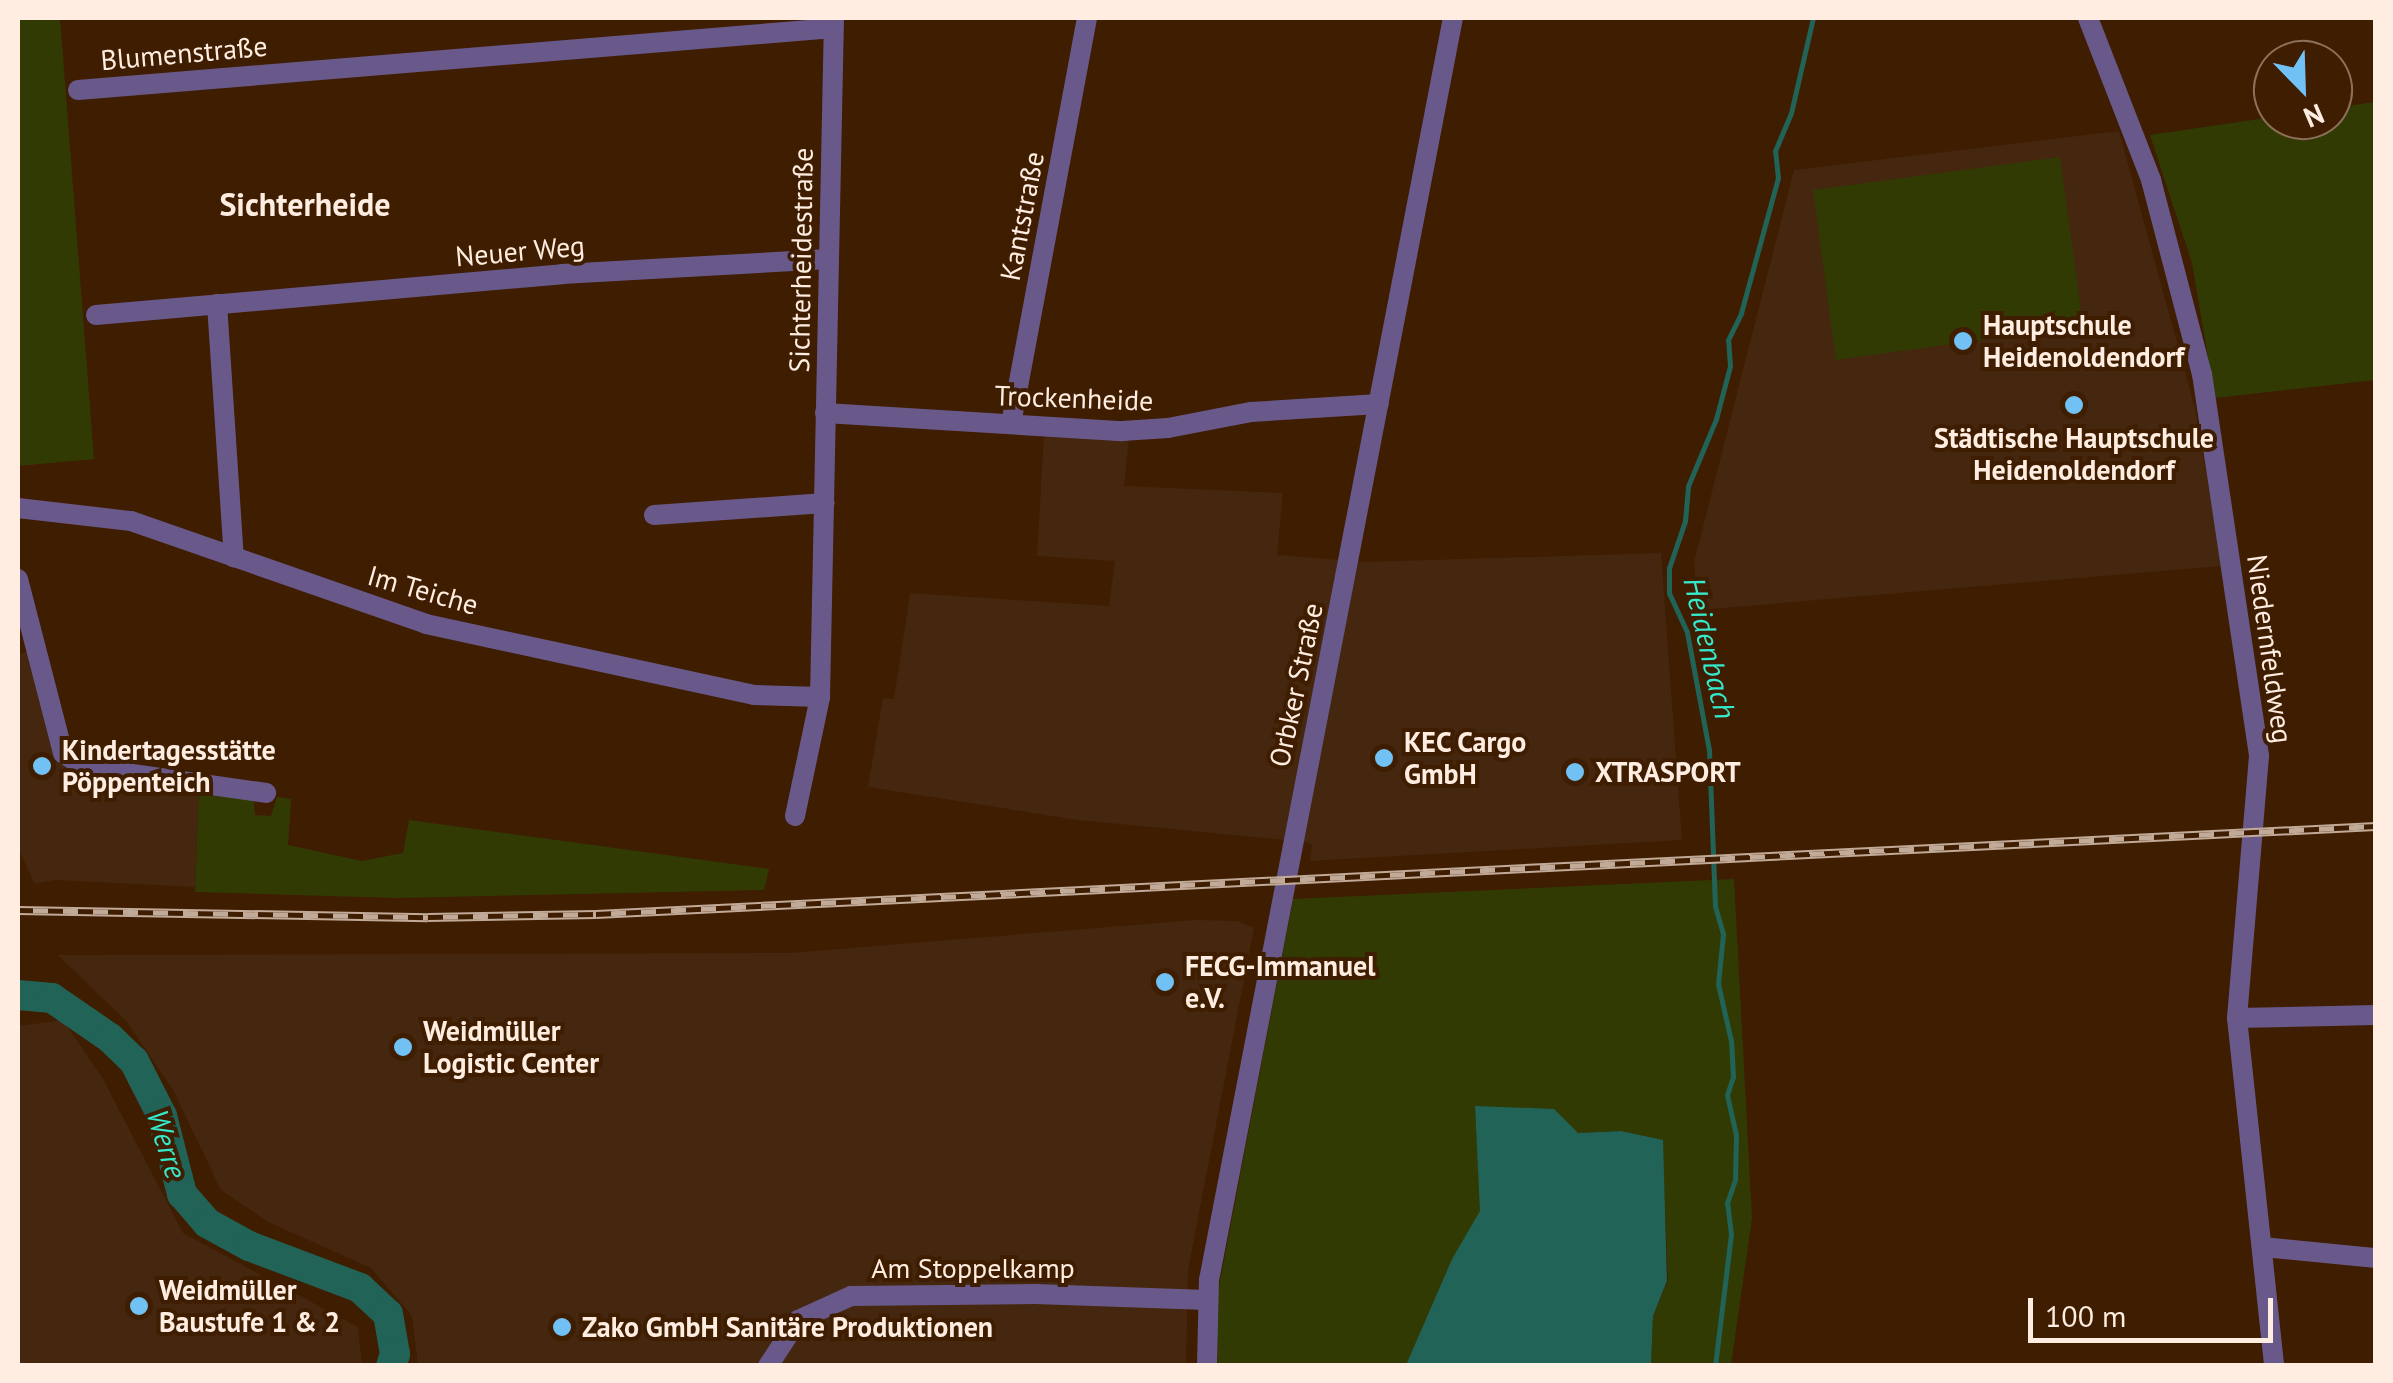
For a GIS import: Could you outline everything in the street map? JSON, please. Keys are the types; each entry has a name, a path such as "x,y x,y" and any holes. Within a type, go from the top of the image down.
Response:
{"street":[{"name":"Kantstraße","path":"1011,424 1087,18"},
{"name":"Orbker Straße","path":"1206,1366 1208,1300 1454,18"},
{"name":"Niedernfeldweg","path":"2088,18 2151,180 2204,382 2259,756 2237,1018 2274,1366"},
{"name":"Blumenstraße","path":"78,90 834,22"},
{"name":"Sichterheidestraße","path":"794,816 820,698 834,22"},
{"name":"Neuer Weg","path":"96,315 562,274 829,259"},
{"path":"216,304 234,557"},
{"name":"Trockenheide","path":"825,413 1122,431 1168,428 1251,412 1378,404"},
{"path":"654,514 825,503"},
{"name":"Im Teiche","path":"18,508 132,521 426,624 754,694 820,698"},
{"path":"18,579 63,752 84,767 266,792"},
{"path":"2237,1018 2376,1015"},
{"path":"2263,1247 2376,1258"},
{"name":"Am Stoppelkamp","path":"768,1366 798,1320 851,1296 1035,1294 1208,1300"}],"shaded area":[{"name":"Hauptschule Heidenoldendorf","path":"2119,131 2195,408 2222,566 1699,610 1694,562 1794,170"},
{"path":"1044,434 1129,439 1124,486 1283,493 1277,555 1364,562 1661,553 1682,840 1310,861 1312,845 1307,842 1078,820 868,787 883,698 894,699 910,593 1109,606 1115,561 1037,556"},
{"name":"Kindertagesstätte Pöppenteich","path":"28,652 54,751 199,789 195,887 55,880 35,884 18,848 18,653"},
{"path":"1195,920 1238,921 1254,928 1188,1270 1186,1365 418,1365 412,1316 371,1268 268,1222 221,1190 173,1090 127,1022 58,955 790,953"},
{"path":"63,1020 103,1079 183,1233 358,1327 362,1365 18,1365 18,1026"}],"green space":[{"path":"18,18 60,18 94,459 18,466"},
{"path":"2375,102 2375,380 2215,398 2192,263 2150,135 2253,120 2253,140 2353,140 2353,105"},
{"path":"2060,157 2083,326 1836,360 1813,190"},
{"path":"199,789 253,793 255,815 271,816 277,797 291,799 288,845 362,861 403,853 409,820 769,869 764,890 397,898 195,892"},
{"path":"1734,879 1752,1218 1731,1365 1651,1365 1653,1316 1668,1281 1662,1140 1621,1131 1578,1133 1475,1107 1481,1212 1452,1259 1406,1365 1218,1366 1216,1302 1293,899"}],"water":[{"path":"1475,1106 1554,1109 1578,1133 1621,1131 1663,1140 1667,1281 1653,1316 1651,1365 1406,1365 1452,1259 1480,1211"}],"waterway":[{"name":"Heidenbach","path":"1715,1366 1731,1234 1727,1203 1735,1180 1736,1135 1727,1095 1733,1077 1731,1041 1718,984 1723,934 1715,906 1709,750 1687,632 1669,593 1669,568 1685,521 1688,486 1716,419 1730,366 1728,340 1741,313 1778,178 1775,151 1791,113 1813,18"},
{"name":"Werre","path":"18,995 52,998 110,1038 134,1061 162,1116 182,1194 207,1223 249,1246 360,1288 388,1314 395,1354 391,1366"}],"railway":[{"path":"18,910 428,917 596,914 2376,826"}],"place":[{"name":"Hauptschule Heidenoldendorf","path":"1963,341"},
{"name":"Städtische Hauptschule Heidenoldendorf","path":"2074,405"},
{"name":"KEC Cargo GmbH","path":"1384,758"},
{"name":"Kindertagesstätte Pöppenteich","path":"42,766"},
{"name":"XTRASPORT","path":"1575,772"},
{"name":"FECG-Immanuel e.V.","path":"1165,982"},
{"name":"Weidmüller Logistic Center","path":"403,1047"},
{"name":"Weidmüller Baustufe 1 & 2","path":"139,1306"},
{"name":"Zako GmbH Sanitäre Produktionen","path":"562,1327"}],"district":[{"name":"Sichterheide","path":"305,204"}]}
